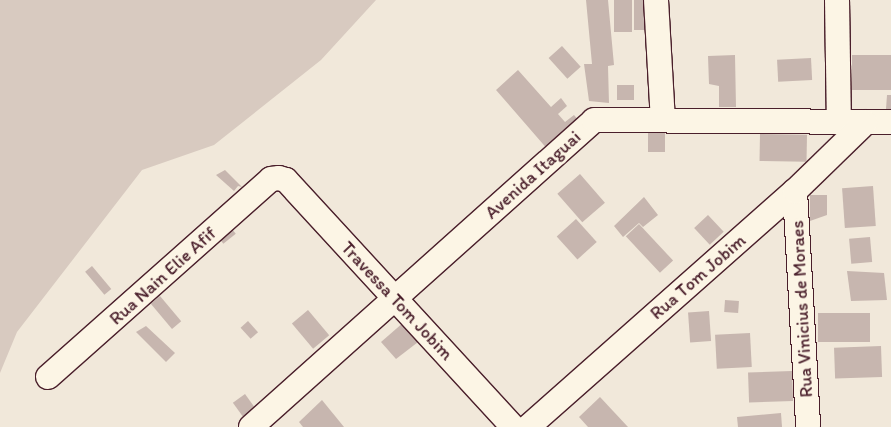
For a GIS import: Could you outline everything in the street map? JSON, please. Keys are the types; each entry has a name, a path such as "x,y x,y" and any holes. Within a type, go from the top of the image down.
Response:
{"street":[{"path":"656,0 663,120"},
{"path":"837,0 839,122"},
{"name":"Avenida Itaguai","path":"250,427 594,120 891,122"},
{"name":"Rua Tom Jobim","path":"528,427 795,191 865,123"},
{"name":"Travessa Tom Jobim","path":"279,178 286,180 513,427"},
{"name":"Rua Nain Elie Afif","path":"48,377 271,180 279,178"},
{"name":"Rua Vinicius de Moraes","path":"795,191 808,427"}],"shaded area":[{"path":"0,0 376,0 321,60 214,145 142,170 17,332 0,373"}],"building":[{"path":"586,0 608,0 614,65 608,66 609,103 589,101 584,64 592,64"},
{"path":"614,0 632,0 632,32 614,32"},
{"path":"634,0 654,0 654,30 634,30"},
{"path":"562,46 581,67 567,79 549,58"},
{"path":"735,55 736,107 719,107 719,86 709,84 708,56"},
{"path":"852,55 891,55 891,90 852,90"},
{"path":"811,58 812,80 778,82 777,60"},
{"path":"518,70 551,107 561,98 567,106 558,114 565,122 574,115 580,122 549,151 496,90"},
{"path":"617,85 634,85 634,100 617,100"},
{"path":"887,95 891,95 891,110 886,109"},
{"path":"648,128 665,128 665,152 648,152"},
{"path":"760,134 807,135 807,162 760,161"},
{"path":"225,170 242,187 238,186 234,191 216,175"},
{"path":"580,174 605,203 582,222 557,194"},
{"path":"873,186 876,226 845,228 842,188"},
{"path":"810,195 827,195 827,215 810,221"},
{"path":"644,197 658,215 643,227 639,223 623,237 614,226"},
{"path":"708,215 724,232 710,245 694,228"},
{"path":"576,219 597,242 577,259 557,236"},
{"path":"639,224 673,261 660,273 626,236"},
{"path":"232,229 236,234 223,244 220,239"},
{"path":"870,237 872,262 851,264 849,239"},
{"path":"92,266 111,289 104,295 85,272"},
{"path":"847,271 884,273 887,300 851,301"},
{"path":"160,296 181,321 172,329 151,304"},
{"path":"725,300 739,301 738,313 724,312"},
{"path":"308,310 329,335 313,349 292,323"},
{"path":"709,311 711,341 690,342 688,312"},
{"path":"818,313 870,313 870,342 818,342"},
{"path":"248,321 258,332 251,339 241,328"},
{"path":"404,322 422,339 396,359 381,342"},
{"path":"146,326 175,353 166,362 136,332"},
{"path":"750,333 752,367 717,369 715,335"},
{"path":"881,346 882,377 835,379 834,348"},
{"path":"792,371 793,401 749,403 748,373"},
{"path":"245,394 259,413 247,422 233,403"},
{"path":"600,397 628,427 588,427 579,417"},
{"path":"322,400 344,427 303,427 299,422"},
{"path":"781,413 782,427 738,427 737,417"}]}
